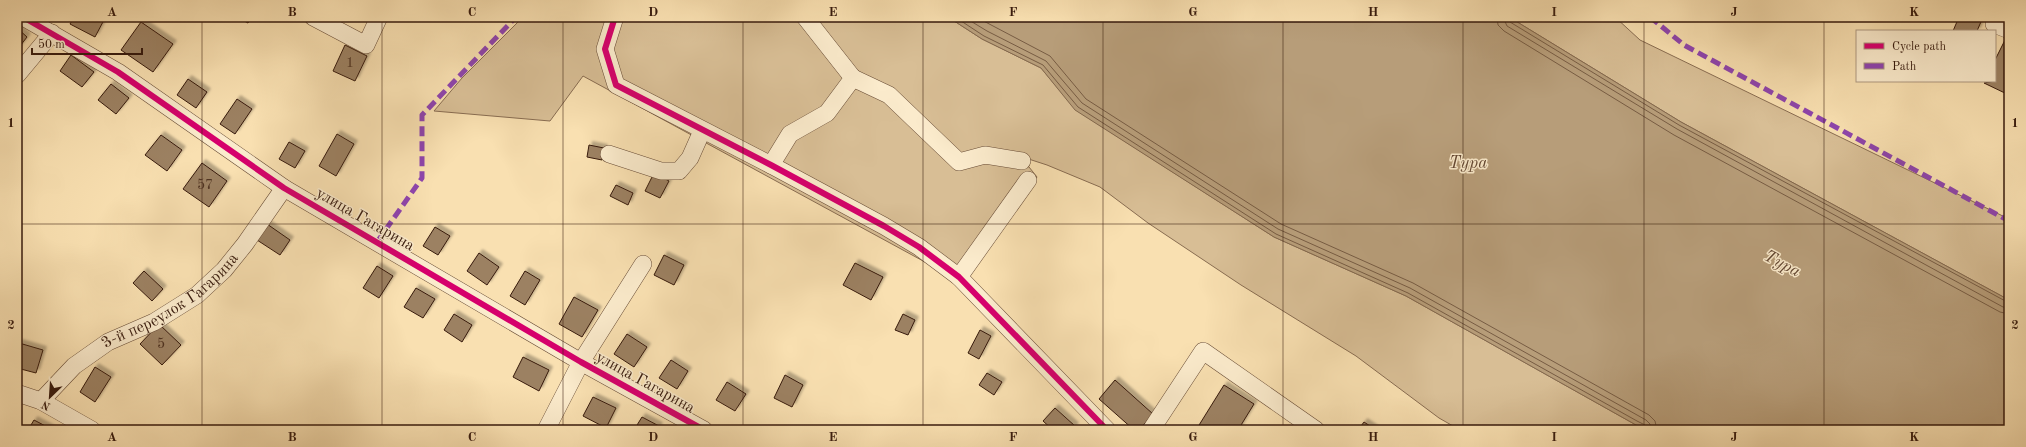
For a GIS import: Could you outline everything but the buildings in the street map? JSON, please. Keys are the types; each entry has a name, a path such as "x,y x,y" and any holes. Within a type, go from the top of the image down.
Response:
{"street":[{"name":"улица Гагарина","path":"23,17 118,72 284,188 581,362 704,430"},
{"path":"313,17 366,45 380,17"},
{"path":"615,17 605,49 616,85 702,131 771,164 919,247 959,277 1107,430"},
{"path":"805,17 853,78 889,95 959,162 985,155 1022,161"},
{"path":"1996,17 1994,24 2009,30"},
{"path":"17,75 52,33"},
{"path":"771,164 790,134 827,114 853,78"},
{"path":"610,154 660,171 679,171 690,158 702,131"},
{"path":"959,277 1028,180"},
{"name":"3-й переулок Гагарина","path":"41,401 74,366 108,342 154,322 197,296 224,270 245,244 284,188"},
{"path":"546,430 581,362 643,264"},
{"path":"1151,430 1203,351 1316,430"},
{"path":"17,394 41,401 92,430"}],"shaded area":[{"path":"523,17 948,17 982,39 1041,68 1076,110 1274,237 1406,296 1645,430 1460,430 1439,418 1356,356 1241,285 1148,223 1100,187 1047,165 1007,152 1029,167 1037,177 967,277 936,268 583,76 550,121 434,111 462,78"},
{"path":"1509,17 1615,17 1640,40 2009,219 2009,300 1681,122"}],"water":[{"name":"Тура","path":"948,17 1509,17 1681,122 2009,300 2009,430 1645,430 1406,296 1274,237 1075,110 1041,68 982,39"}],"marked path":[{"path":"377,242 422,178 422,115 516,17"},
{"path":"1650,17 1684,45 2009,221"}],"cycle path":[{"path":"23,17 118,72 284,188 581,362 704,430"},
{"path":"615,17 605,49 616,85 771,165 884,226 919,247 959,277 1107,430"}]}
